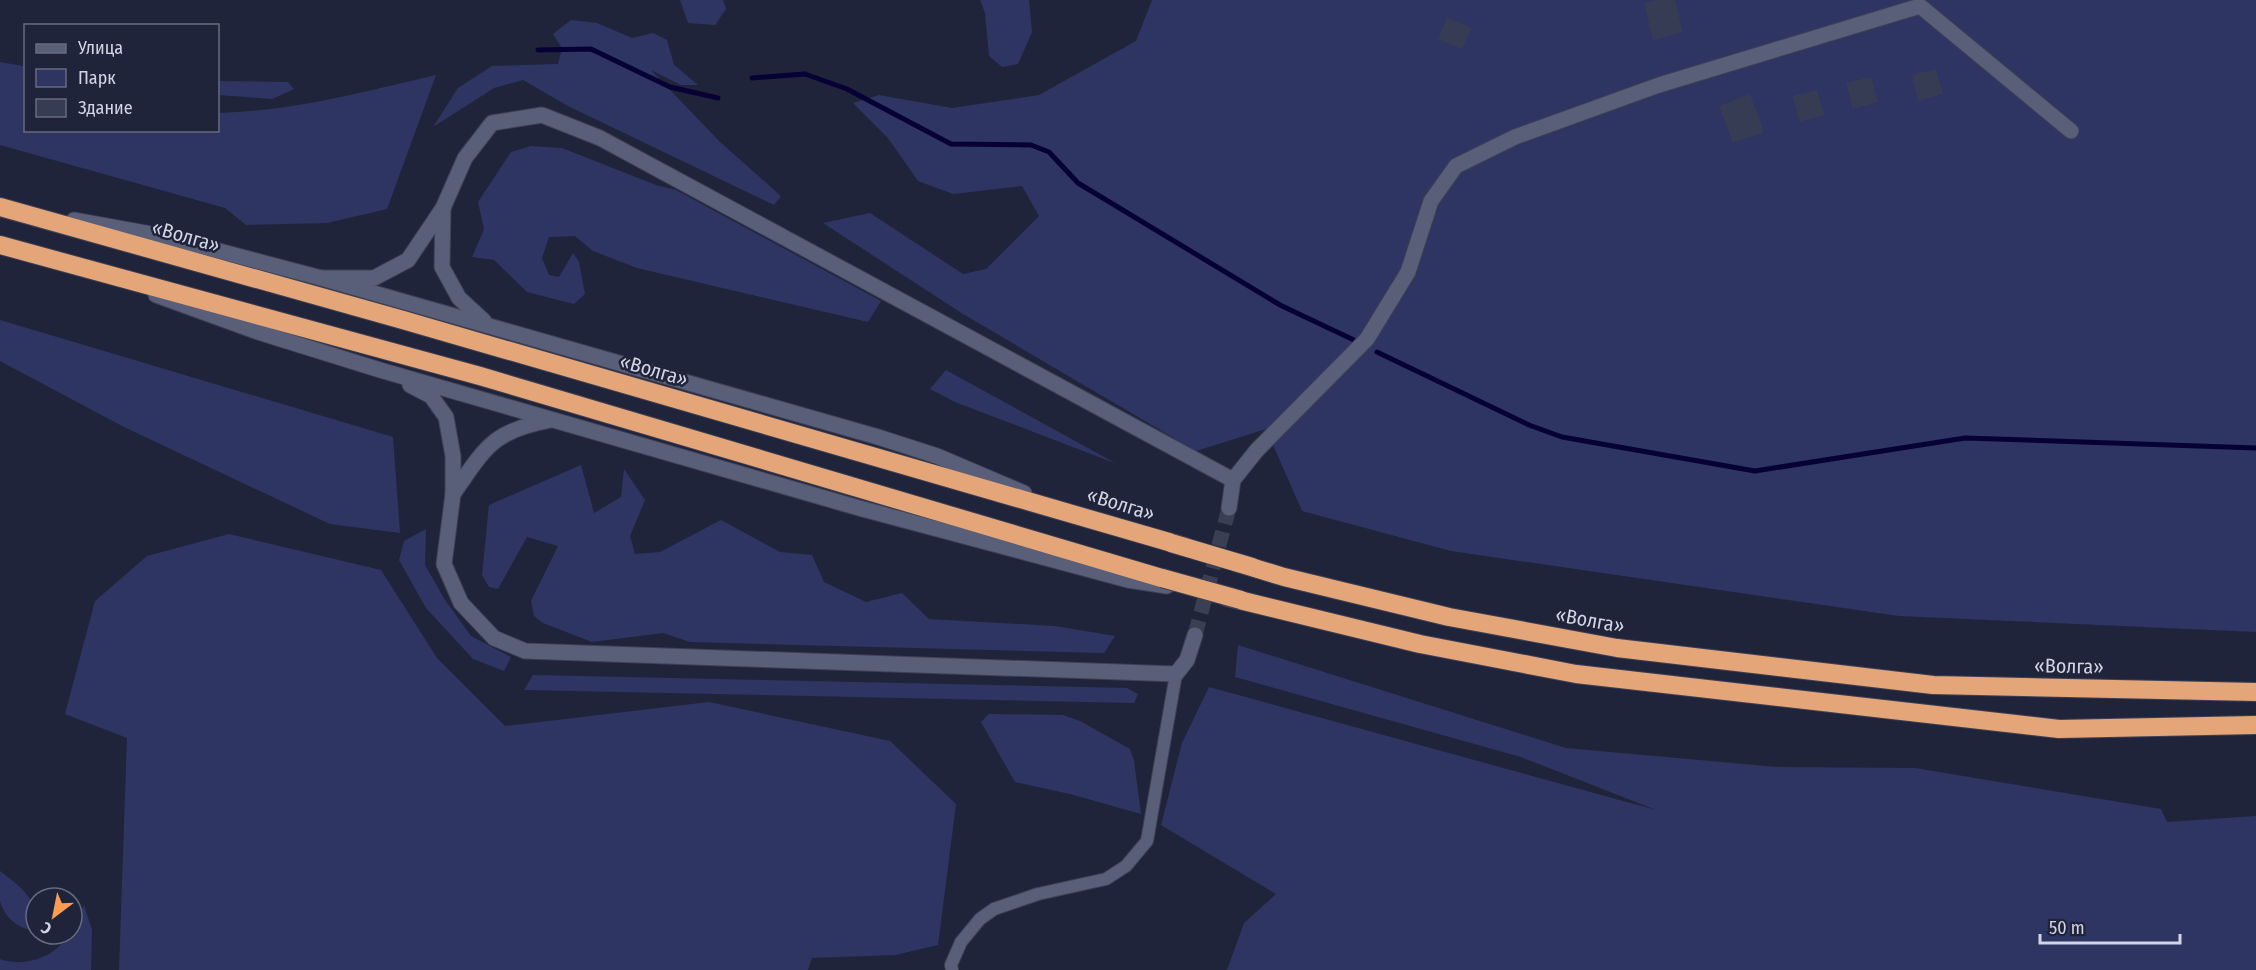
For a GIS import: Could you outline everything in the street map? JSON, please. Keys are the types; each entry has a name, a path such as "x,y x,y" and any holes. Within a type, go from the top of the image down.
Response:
{"highway":[{"name":"«Волга»","path":"0,207 403,320 872,458 1066,511 1284,577 1449,617 1617,648 1933,685 2256,692"},
{"path":"0,245 91,272 480,376 1241,600"},
{"path":"1162,578 1420,644 1576,674 2059,729 2256,724"}],"street":[{"path":"1229,508 1233,480 1257,450 1367,339 1408,272 1431,201 1456,166 1515,137 1659,85 1920,6 2071,132"},
{"path":"321,278 374,278 408,260 443,208 465,158 492,123 543,116 600,138 1233,480"},
{"path":"0,207 162,236 487,324 878,437 936,456 1066,511"},
{"path":"443,208 442,267 459,298 487,324"},
{"path":"91,272 258,332 859,508 1128,580 1222,596"},
{"path":"380,369 431,396 446,417 453,456 453,494 444,564 461,603 494,638 525,651 1176,674 1187,660 1195,635"},
{"path":"453,494 478,458 499,436 524,425 557,419"}],"lane":[{"path":"952,970 951,965 961,942 980,919 993,909 1038,894 1106,879 1126,866 1148,841 1176,674"}],"green space":[{"path":"680,0 723,0 726,9 715,25 688,23"},
{"path":"980,0 1029,0 1032,32 1018,64 1002,67 989,56 985,13"},
{"path":"1152,0 2256,0 2256,632 1899,616 1451,551 1302,511 1266,429 1196,451 963,314 823,223 870,213 963,274 986,269 1039,216 1022,186 953,194 918,181 888,138 853,103 879,95 952,108 1039,95 1136,41"},
{"path":"571,20 597,23 632,38 653,33 667,40 674,65 698,85 681,85 651,70 720,142 781,196 774,205 568,106 523,80 494,88 433,127 458,88 492,66 558,64 562,48 553,34"},
{"path":"0,62 23,66 24,132 219,132 219,113 301,105 436,75 387,209 327,223 246,225 225,208 0,145"},
{"path":"219,81 288,82 294,89 272,99 219,95"},
{"path":"531,146 562,148 656,185 676,190 881,301 868,322 637,268 593,251 575,236 549,237 542,258 549,275 559,277 573,253 579,262 585,294 574,304 527,292 494,260 472,257 484,229 478,202 511,152"},
{"path":"0,320 393,437 400,533 330,524 124,427 0,361"},
{"path":"946,370 1117,464 955,402 930,389"},
{"path":"581,465 594,513 621,497 624,469 645,500 630,536 635,554 660,552 721,520 780,552 812,555 824,582 866,602 902,593 929,619 1055,626 1115,636 1104,653 690,642 663,633 592,642 543,623 534,616 531,601 558,546 527,537 498,589 489,587 482,575 489,505"},
{"path":"426,529 425,565 445,600 471,636 511,657 504,671 473,659 426,608 399,560 404,541"},
{"path":"229,534 381,570 437,658 505,726 709,702 890,741 956,804 938,945 895,955 812,958 808,970 119,970 127,738 65,714 95,601 147,556"},
{"path":"1238,645 1566,748 1777,767 1915,768 2161,809 2167,822 2256,816 2256,970 1227,970 1244,923 1276,894 1161,825 1182,743 1209,687 1656,810 1521,757 1235,677"},
{"path":"533,675 1127,688 1138,694 1134,703 524,690"},
{"path":"989,714 1063,715 1080,721 1130,749 1134,761 1141,814 1070,794 1015,782 981,722"},
{"path":"0,871 24,891 24,928 13,922 0,901"},
{"path":"84,905 92,930 91,970 0,970 0,959 29,961 39,959 59,946 84,946"}],"building":[{"path":"1656,0 1675,0 1683,32 1653,40 1644,3"},
{"path":"1447,18 1472,28 1462,49 1438,39"},
{"path":"1936,69 1943,94 1918,101 1912,75"},
{"path":"1871,77 1878,102 1853,109 1846,83"},
{"path":"1817,90 1824,115 1799,122 1793,96"},
{"path":"1750,94 1764,132 1733,143 1719,106"}],"waterway":[{"path":"538,50 591,49 670,87 718,98"},
{"path":"752,78 805,74 847,89 951,144 1031,145 1049,152 1078,183 1280,305 1356,341"},
{"path":"1377,352 1529,425 1562,437 1755,471 1965,438 2256,448"}],"tunnel":[{"path":"1195,635 1229,508"}]}
